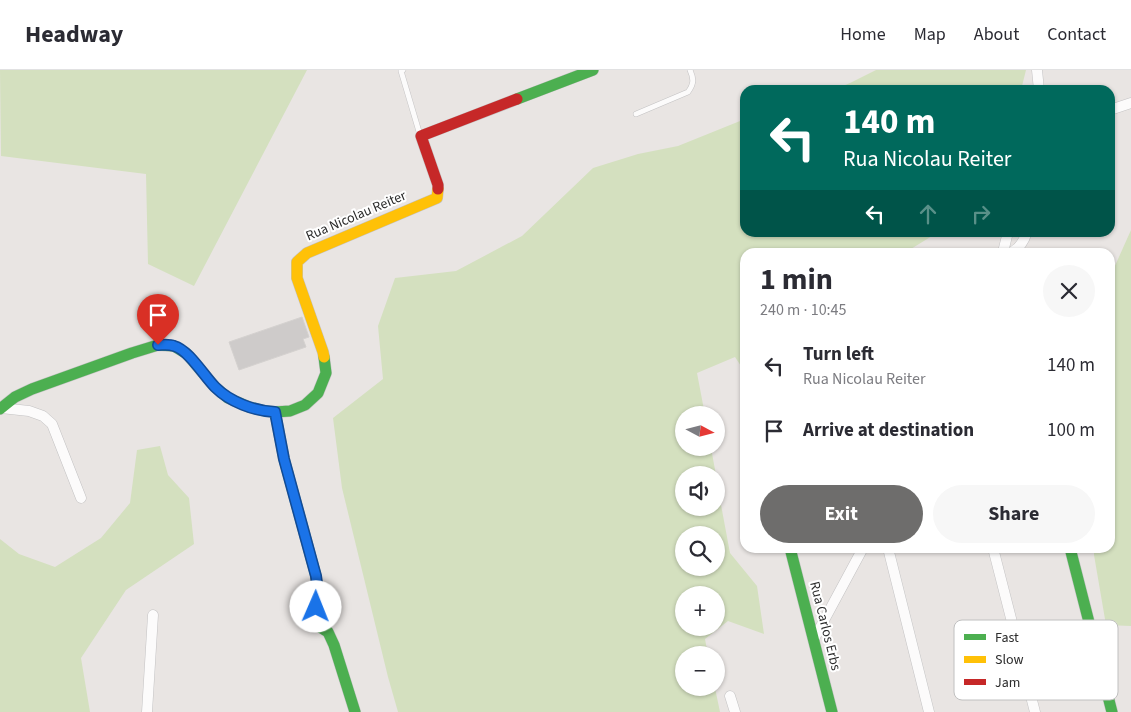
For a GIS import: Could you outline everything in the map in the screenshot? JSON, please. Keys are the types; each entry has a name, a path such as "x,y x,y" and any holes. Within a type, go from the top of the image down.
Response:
{"street":[{"path":"421,136 593,70"},
{"path":"1037,70 1038,85"},
{"path":"1115,108 1131,103"},
{"name":"Rua Nicolau Reiter","path":"0,409 15,397 32,389 158,345 174,346 187,354 215,387 228,398 249,407 275,412 290,411 305,406 318,393 326,373 323,352 297,278 297,262 307,253 437,198 438,185 421,136"},
{"path":"1018,248 1025,237"},
{"path":"0,409 29,411 43,416 52,424 80,498"},
{"path":"275,412 284,459 316,576 318,592 314,613 315,621 320,628 328,632 355,712"},
{"name":"Rua Carlos Erbs","path":"791,553 832,712"},
{"path":"814,639 860,553"},
{"path":"889,553 928,712"},
{"path":"994,553 1011,620"},
{"path":"1071,553 1088,620"},
{"path":"147,712 153,615"},
{"path":"730,696 735,712"}],"lane":[{"path":"403,70 401,71 421,136"},
{"path":"636,114 688,92 693,86 690,70"}],"green space":[{"path":"0,70 307,70 194,286 148,264 146,174 1,156"},
{"path":"876,70 1026,70 1022,85 845,85"},
{"path":"740,121 740,237 930,237 912,248 740,248 740,364 735,357 697,373 703,406 675,406 675,456 712,456 714,466 675,466 675,516 723,516 725,526 675,526 675,576 725,576 725,526 730,553 757,586 764,634 728,621 725,623 725,586 675,586 675,636 709,636 705,639 706,646 675,646 675,696 717,696 720,712 398,712 342,488 333,418 383,379 378,326 395,278 456,271 522,236 593,168 638,154 678,146"},
{"path":"1131,230 1131,626 1118,625 1118,620 1105,620 1094,555 1094,553 1115,553 1115,266"},
{"path":"160,446 168,475 189,498 194,544 126,590 81,658 90,712 0,712 0,539 19,554 55,567 101,538 130,503 137,450"}],"building":[{"path":"302,317 309,337 303,339 306,347 239,370 229,342"}],"traffic: fast":[{"path":"517,99 593,70"},
{"path":"0,409 15,397 32,389 158,345 174,346 187,354 215,387 228,398 249,407 265,411 290,411 305,405 318,393 326,373 324,357"},
{"path":"275,412 284,459 316,576 318,595 313,613 315,621 328,632 334,645 355,712"},
{"path":"791,553 832,712"},
{"path":"1071,553 1088,620"},
{"path":"1109,700 1112,712"}],"traffic: slow":[{"path":"324,357 297,278 297,262 307,253 437,198 438,189"}],"traffic: jam":[{"path":"438,189 421,136 517,99"}],"route":[{"path":"158,345 174,346 187,354 215,387 228,398 249,407 275,412 284,459 316,576 318,592 316,607"}]}
